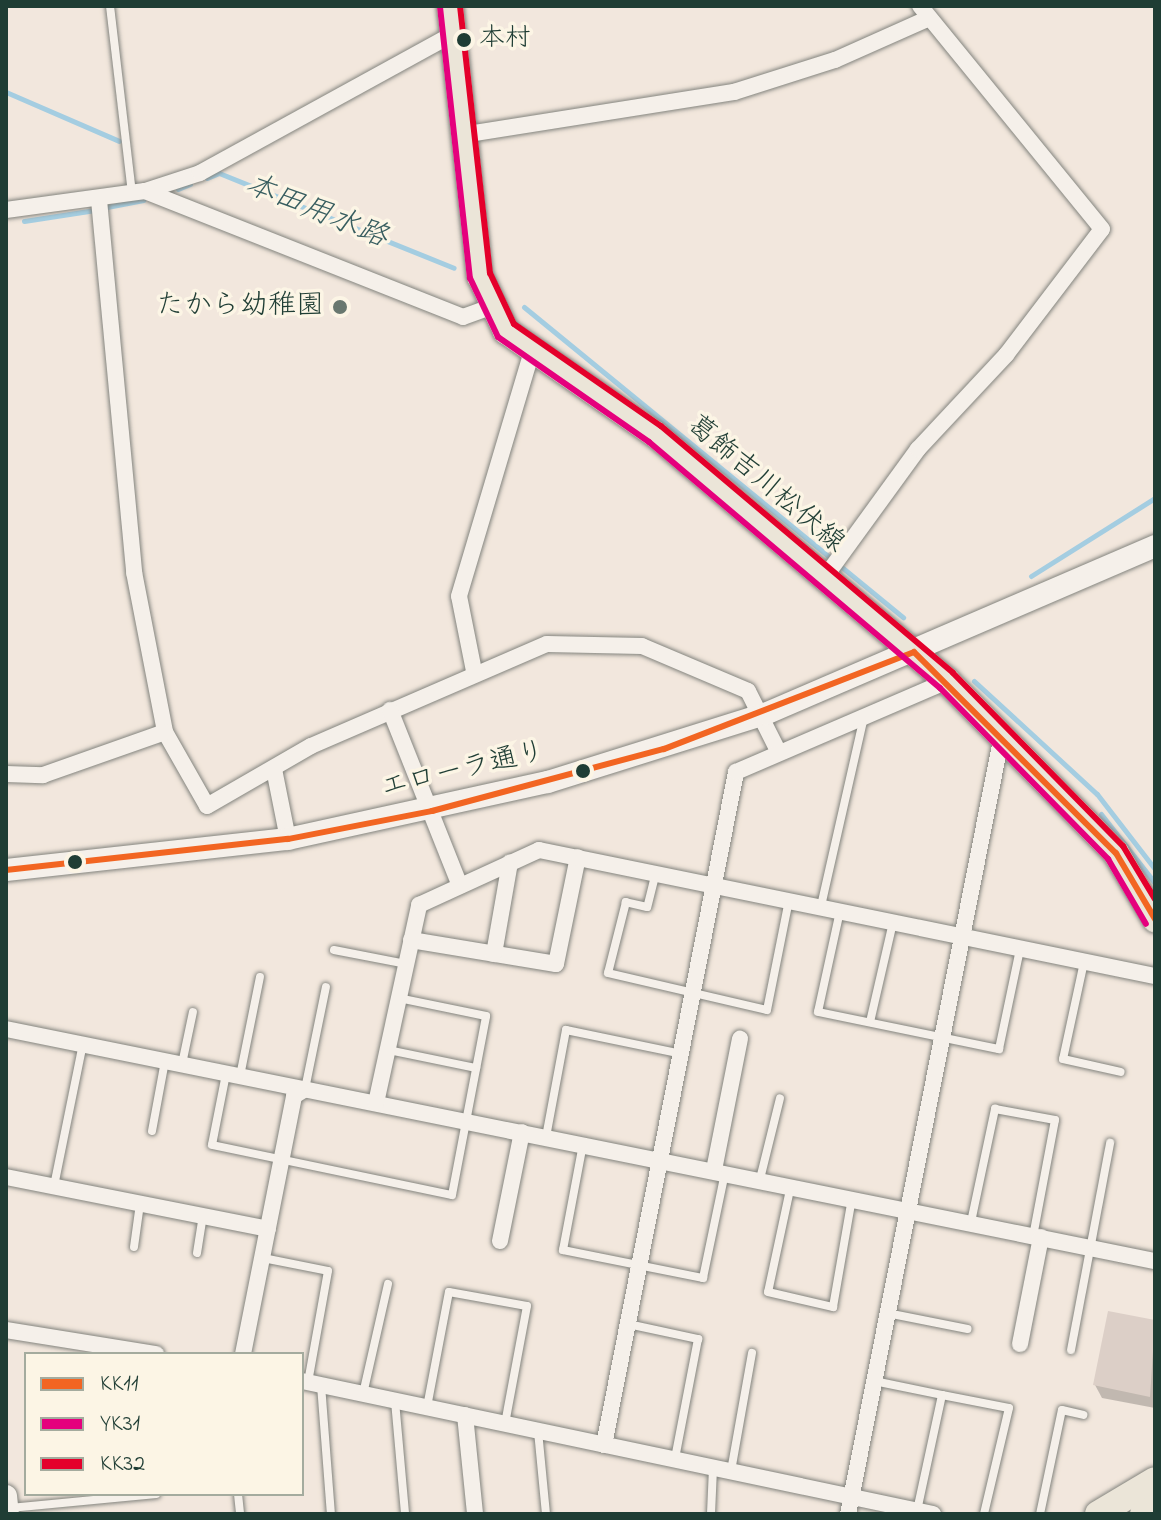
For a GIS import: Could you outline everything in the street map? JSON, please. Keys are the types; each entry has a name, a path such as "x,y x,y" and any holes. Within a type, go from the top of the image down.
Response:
{"main road":[{"name":"葛飾吉川松伏線","path":"450,6 480,276 491,307 531,355 655,434 947,681 1116,853 1155,919"},
{"path":"1098,1514 1155,1480"},
{"path":"1143,1514 1155,1507"}],"street":[{"path":"462,135 734,92 835,60 922,13 1102,229 1006,355 918,449 825,577"},
{"path":"6,210 99,200 200,173 453,34"},
{"path":"138,192 463,317 491,307"},
{"path":"99,200 132,558 165,732 207,806 390,710 474,671 547,644 642,646 748,691 765,714 779,753"},
{"path":"474,671 459,596 531,355"},
{"name":"エローラ通り","path":"6,870 288,839 432,811 664,749 765,714 1155,546"},
{"path":"604,1445 709,883 736,772 947,681"},
{"path":"390,710 460,886"},
{"path":"6,774 43,775 165,732"},
{"path":"848,1514 874,1381 892,1314 1002,735"},
{"path":"274,769 288,839"},
{"path":"376,1103 419,905 539,850 1155,976"},
{"path":"411,940 556,964 578,857"},
{"path":"494,954 510,862"},
{"path":"6,1029 791,1185 1155,1261"},
{"path":"720,1171 740,1039"},
{"path":"243,1352 294,1096 305,1089"},
{"path":"500,1241 522,1132"},
{"path":"6,1177 268,1229"},
{"path":"1020,1344 1037,1236"},
{"path":"6,1330 144,1352"},
{"path":"310,1383 925,1512"},
{"path":"465,1415 475,1514"}],"lane":[{"path":"110,6 138,192"},
{"path":"821,906 864,717"},
{"path":"656,872 647,907 626,902 608,973 767,1010 789,900"},
{"path":"840,911 818,1012 944,1038 999,1049 1020,948"},
{"path":"870,1022 893,921"},
{"path":"334,950 406,964"},
{"path":"1084,961 1063,1059 1121,1072"},
{"path":"260,977 212,1145 452,1195 486,1016 398,998"},
{"path":"305,1089 326,987"},
{"path":"152,1131 193,1012"},
{"path":"546,1137 566,1030 677,1053"},
{"path":"54,1186 83,1044"},
{"path":"388,1050 476,1068"},
{"path":"760,1179 780,1098"},
{"path":"971,1222 995,1109 1055,1120 1037,1236"},
{"path":"1071,1350 1110,1143"},
{"path":"583,1144 563,1250 703,1278 720,1171"},
{"path":"791,1185 768,1292 833,1307 852,1198"},
{"path":"134,1247 141,1203"},
{"path":"197,1253 203,1216"},
{"path":"262,1258 328,1271 310,1383 331,1514"},
{"path":"363,1394 388,1284"},
{"path":"427,1407 449,1292 527,1306 505,1424"},
{"path":"892,1314 968,1329"},
{"path":"627,1324 698,1339 674,1460"},
{"path":"731,1471 752,1353"},
{"path":"874,1381 1009,1408 984,1514"},
{"path":"925,1512 942,1395"},
{"path":"395,1401 405,1514"},
{"path":"1040,1514 1062,1410 1083,1415"},
{"path":"538,1431 546,1514"},
{"path":"711,1514 713,1468"},
{"path":"7,1506 131,1496"}],"building":[{"path":"1108,1311 1155,1320 1150,1397 1093,1385"}],"waterway":[{"path":"6,92 119,141"},
{"name":"本田用水路","path":"207,178 219,173 454,268"},
{"name":"本田用水路","path":"178,189 190,184"},
{"name":"本田用水路","path":"107,207 143,200"},
{"name":"本田用水路","path":"24,221 95,210"},
{"name":"本田用水路","path":"524,307 903,617"},
{"path":"1031,576 1155,498"},
{"path":"974,681 1097,794 1155,869"},
{"name":"本田用水路","path":"1101,814 1155,883"}],"transit line":[{"name":"KK32","path":"460,6 490,273 514,324 661,426 953,673 1123,846 1155,899"},
{"name":"YK31","path":"440,7 470,278 498,337 649,442 940,688 1108,859 1146,924"},
{"name":"KK11","path":"914,652 1116,853 1155,919"},
{"name":"KK11","path":"6,870 288,839 432,811 664,749 914,652"}],"place":[{"name":"本村","path":"464,40"},
{"name":"たから幼稚園","path":"340,307"}]}
